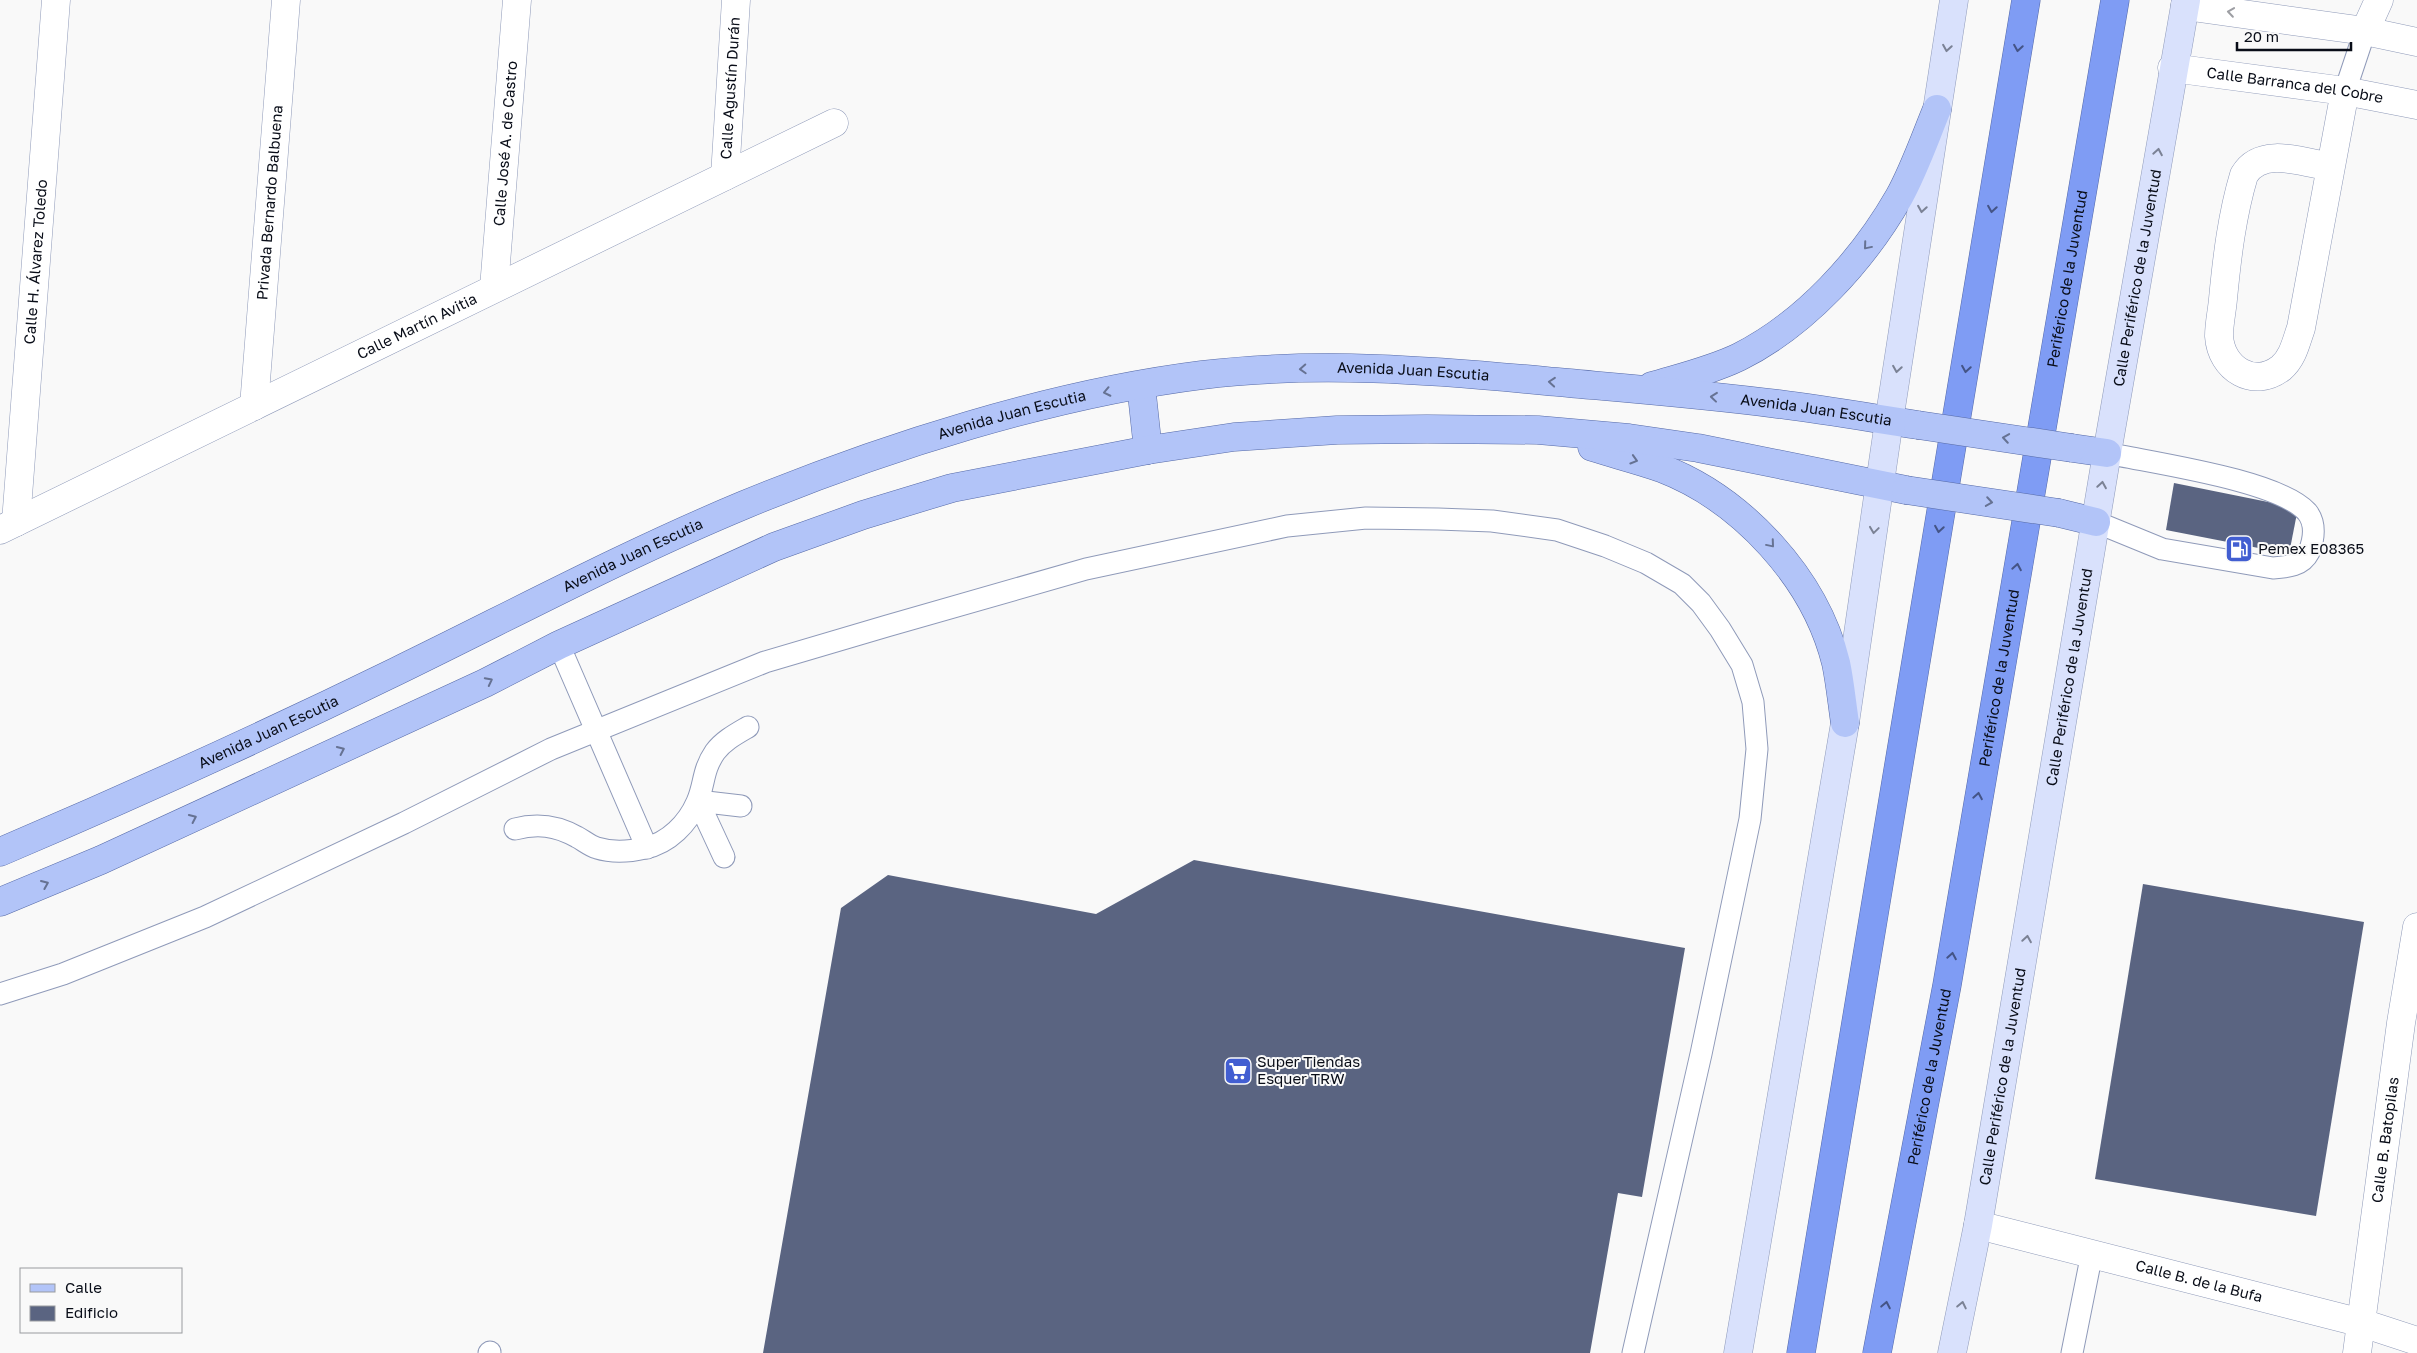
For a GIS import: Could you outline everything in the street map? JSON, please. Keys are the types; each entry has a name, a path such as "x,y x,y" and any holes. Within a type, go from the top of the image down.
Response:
{"highway":[{"path":"1801,1353 2026,0"},
{"name":"Periférico de la Juventud","path":"1877,1353 1947,985 2114,0"}],"main road":[{"path":"1738,1353 1845,723 1893,487 1889,421 1954,0"},
{"name":"Calle Periférico de la Juventud","path":"1952,1353 1978,1225 2172,68 2185,3"},
{"path":"1638,390 1701,372 1740,356 1806,310 1836,282 1873,239 1900,196 1937,110"},
{"name":"Avenida Juan Escutia","path":"0,852 113,804 221,754 391,674 613,564 744,505 878,454 969,426 1050,404 1140,385 1215,374 1312,368 1400,368 1774,404 2107,454"},
{"path":"1140,385 1148,450"},
{"path":"0,902 101,860 485,683 559,645 774,547 863,515 952,488 1148,450 1234,437 1337,430 1538,430 1698,448 1893,487 2059,513 2096,522"},
{"path":"1538,430 1662,468 1702,489 1764,536 1800,579 1822,621 1836,663 1845,723"}],"street":[{"name":"Calle H. Álvarez Toledo","path":"8,526 56,0"},
{"name":"Privada Bernardo Balbuena","path":"254,406 286,0"},
{"name":"Calle José A. de Castro","path":"494,288 517,0"},
{"name":"Calle Agustín Durán","path":"725,176 736,0"},
{"path":"2365,31 2379,0"},
{"path":"2185,3 2280,9 2417,42"},
{"name":"Calle Barranca del Cobre","path":"2172,68 2345,91 2417,105"},
{"path":"2330,167 2268,158 2259,160 2249,167 2244,175 2226,264 2219,336 2223,354 2228,364 2239,372 2254,376 2269,376 2282,367 2292,354 2301,328 2345,91"},
{"name":"Calle Martín Avitia","path":"8,526 834,124"},
{"name":"Calle B. Batopilas","path":"2357,1353 2409,1024 2417,927"},
{"name":"Calle B. de la Bufa","path":"1978,1225 2362,1323 2417,1341"}],"lane":[{"path":"2345,91 2365,31"},
{"path":"2096,522 2162,549 2273,568 2299,563 2306,558 2312,539 2314,526 2307,513 2295,502 2269,490 2236,480 2107,454"},
{"path":"0,994 63,974 205,917 404,823 552,748 765,662 1086,569 1287,526 1366,518 1438,519 1492,522 1557,530 1605,546 1646,563 1682,584 1701,603 1720,629 1742,665 1753,702 1757,749 1748,828 1701,1054 1633,1353"},
{"path":"559,645 648,848"},
{"path":"515,829 530,825 549,825 574,835 595,848 620,853 648,848 667,839 686,822 698,801 703,774 715,752 727,740 748,727"},
{"path":"698,801 741,806"},
{"path":"698,801 724,857"},
{"path":"2072,1353 2092,1253"}],"building":[{"path":"2174,483 2298,508 2289,554 2166,530"},
{"name":"Super Tiendas Esquer TRW","path":"1194,860 1685,948 1642,1197 1618,1193 1590,1353 763,1353 841,908 888,875 1096,914"},
{"path":"2143,884 2364,922 2316,1216 2095,1179"}],"place":[{"name":"Pemex E08365","path":"2239,549"},
{"name":"Super Tiendas Esquer TRW","path":"1238,1071"}]}
